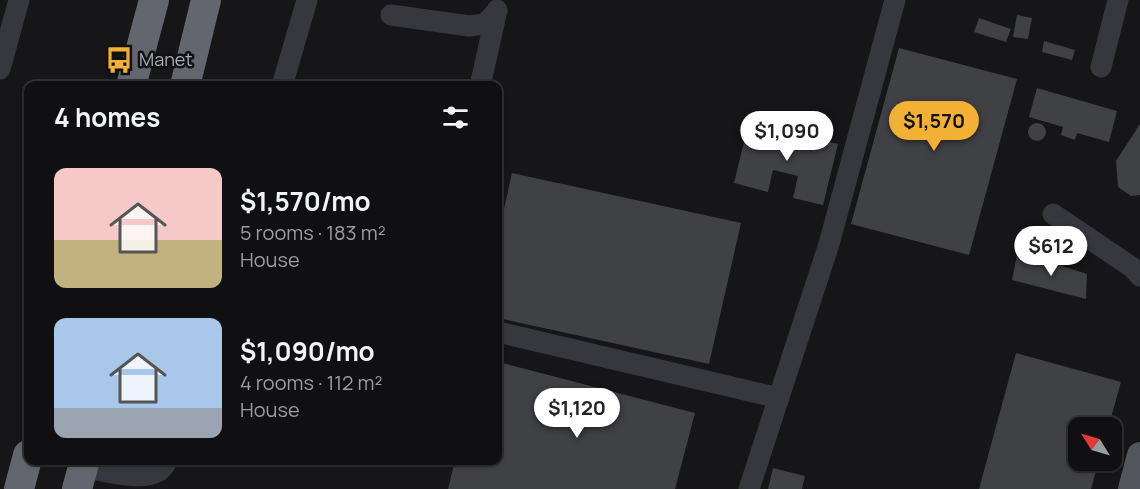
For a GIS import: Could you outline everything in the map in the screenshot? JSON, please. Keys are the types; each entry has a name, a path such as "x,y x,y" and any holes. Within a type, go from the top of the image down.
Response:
{"highway":[{"path":"132,81 154,0"},
{"path":"186,81 206,0"},
{"path":"19,489 25,465"}],"main road":[{"path":"1131,489 1140,455"}],"street":[{"path":"0,69 5,28 19,0"},
{"path":"283,81 307,0"},
{"path":"749,489 829,244 895,0"},
{"path":"1101,67 1118,0"},
{"path":"391,15 469,26 485,24 498,5"},
{"path":"481,81 498,5"},
{"path":"1053,214 1133,268 1140,276"},
{"path":"502,333 779,398"},
{"path":"82,472 130,476 151,475 160,471 164,465"}],"building":[{"path":"1017,15 1032,18 1028,39 1013,37"},
{"path":"979,18 1011,29 1006,42 974,32"},
{"path":"1044,41 1075,50 1072,60 1042,52"},
{"path":"899,48 1017,79 969,255 851,224"},
{"path":"1037,88 1117,111 1109,142 1077,133 1075,140 1061,135 1063,127 1029,117"},
{"path":"1037,123 1043,126 1046,132 1043,138 1037,141 1031,138 1028,132 1031,126"},
{"path":"757,124 838,144 823,205 793,198 798,176 773,170 768,192 734,183 745,138 753,140"},
{"path":"1140,124 1140,195 1131,196 1118,187 1116,161"},
{"path":"512,173 741,223 709,364 502,319 502,218"},
{"path":"1017,255 1051,264 1057,258 1062,266 1087,274 1086,299 1012,280"},
{"path":"1016,353 1121,382 1111,417 1068,417 1068,471 1096,471 1091,489 979,489"},
{"path":"502,363 695,413 675,489 448,489 454,465 502,465"},
{"path":"773,468 805,476 802,489 768,489"}],"place":[{"name":"Manet","path":"119,60"}]}
